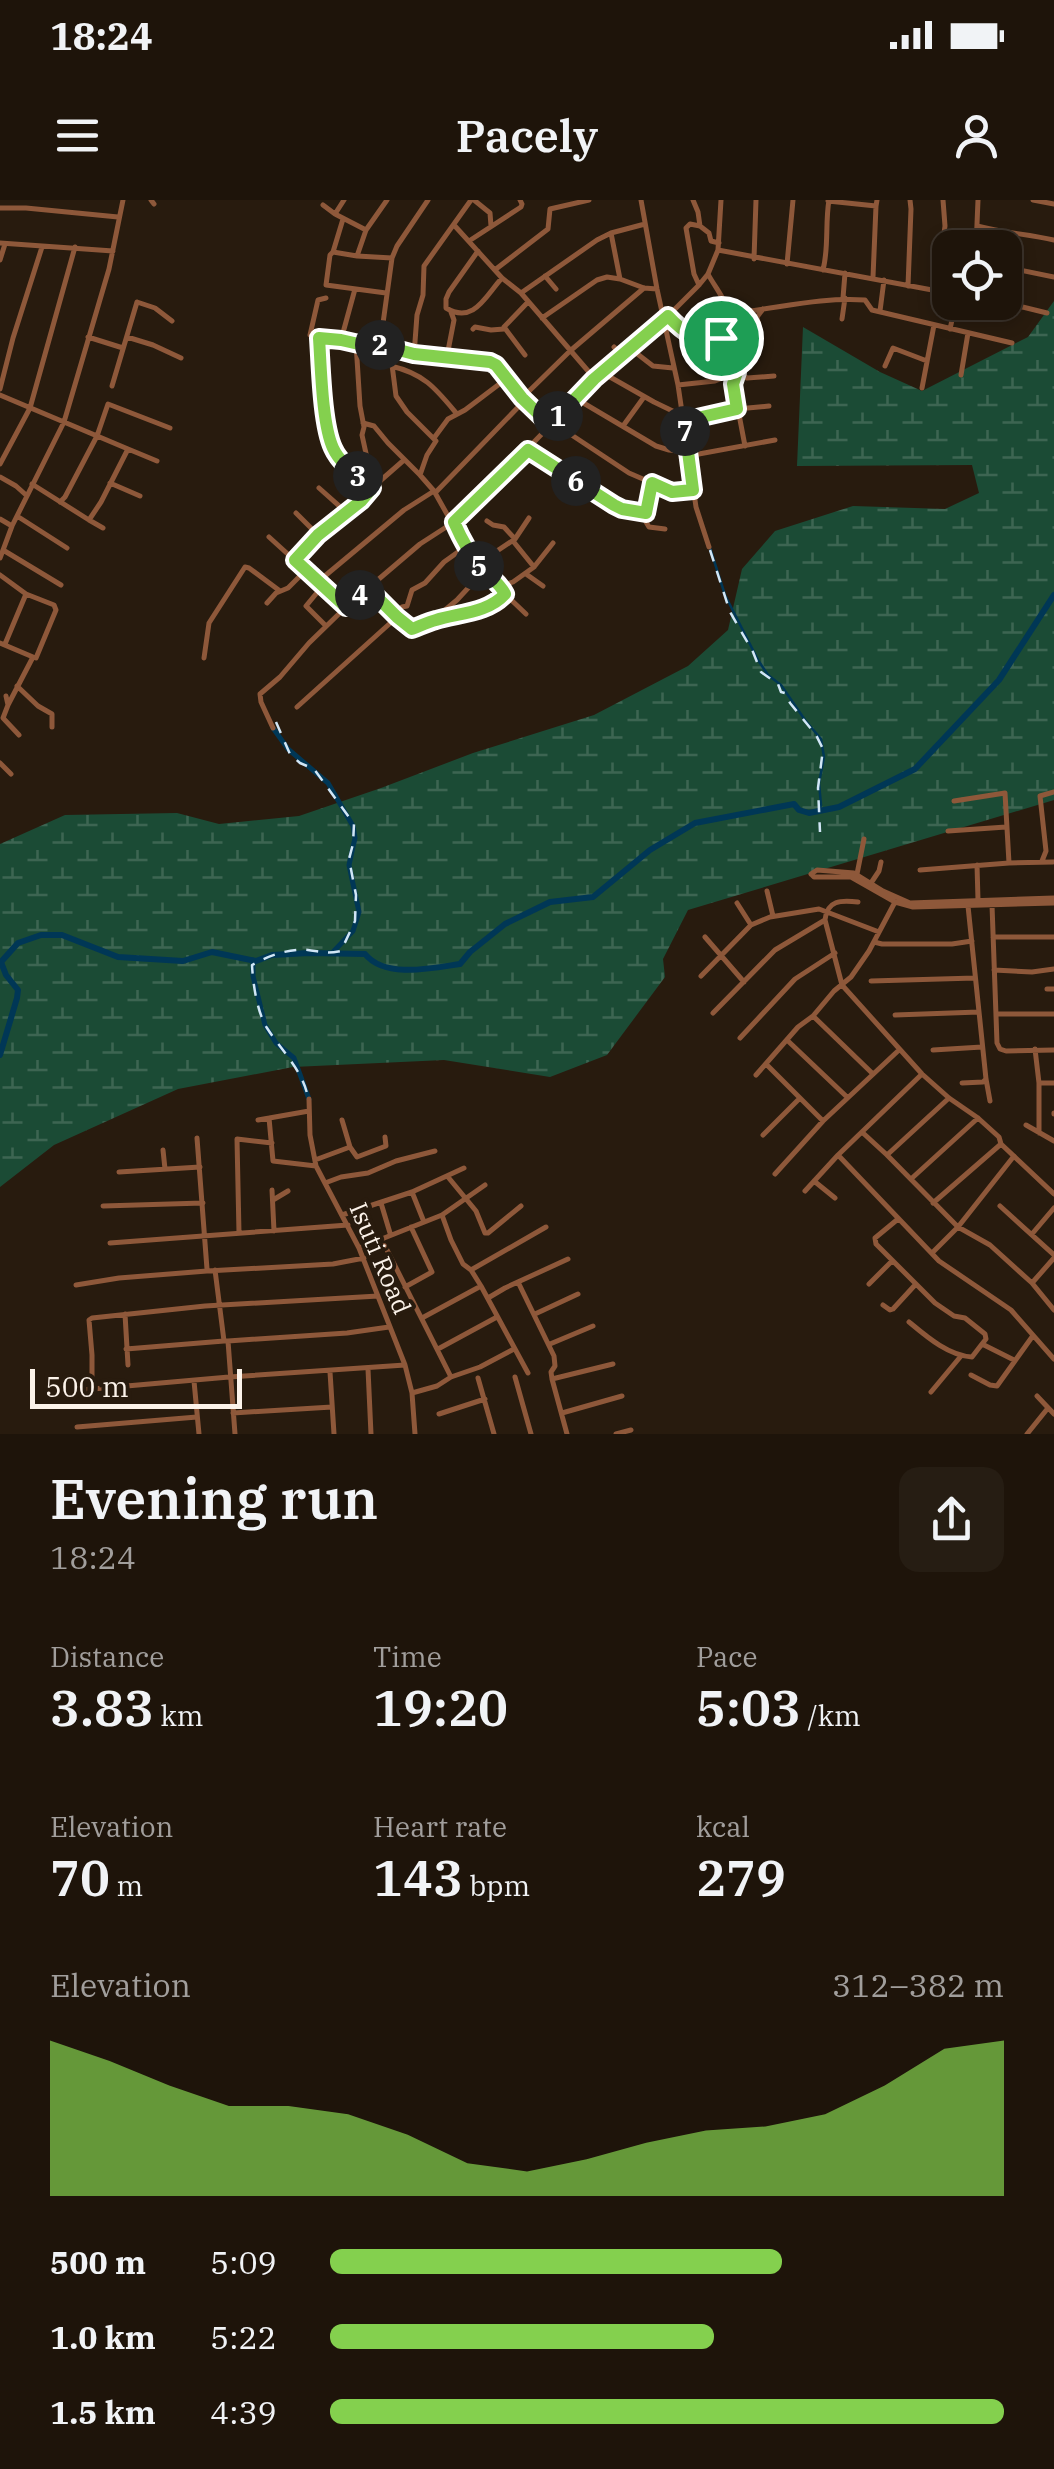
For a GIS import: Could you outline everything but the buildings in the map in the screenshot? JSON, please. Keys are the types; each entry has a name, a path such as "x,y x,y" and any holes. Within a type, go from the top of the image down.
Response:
{"street":[{"path":"61,585 1,554 64,422 124,200"},
{"path":"335,214 344,200"},
{"path":"357,256 366,230 387,200"},
{"path":"380,345 392,258 428,200"},
{"path":"414,354 424,266 472,200 492,216 503,219"},
{"path":"469,242 521,208 520,200"},
{"path":"496,269 548,228 550,209 590,200"},
{"path":"641,200 678,384 693,490 709,546"},
{"path":"693,200 700,226"},
{"path":"273,728 260,694 280,678 290,662 368,588 453,522 594,379 699,285 719,246 721,200"},
{"path":"754,259 756,200"},
{"path":"787,264 793,200"},
{"path":"908,286 910,200"},
{"path":"943,200 944,230"},
{"path":"977,230 978,200"},
{"path":"1034,200 1054,204"},
{"path":"824,270 828,201 876,203 873,278"},
{"path":"323,205 366,230"},
{"path":"0,208 118,218"},
{"path":"491,226 492,216"},
{"path":"343,219 330,255 326,285 386,294"},
{"path":"521,294 611,232 645,224"},
{"path":"699,285 686,228 690,224 700,226 719,246 754,259 932,290"},
{"path":"454,225 521,294 594,379"},
{"path":"977,226 1054,240"},
{"path":"611,232 620,279"},
{"path":"0,260 2,244 113,251"},
{"path":"42,247 12,338 0,392 54,420 157,461"},
{"path":"0,464 30,408 75,247"},
{"path":"454,315 446,308 446,299 478,251"},
{"path":"333,252 392,258"},
{"path":"1022,270 1054,277"},
{"path":"708,274 725,300 721,338 737,372 747,378 774,376"},
{"path":"842,319 845,274"},
{"path":"544,276 556,290"},
{"path":"542,318 606,277 657,289"},
{"path":"454,315 479,307 502,278"},
{"path":"880,312 884,280"},
{"path":"326,626 306,606 326,575 404,510 435,492 570,351 644,288"},
{"path":"341,340 355,289"},
{"path":"326,298 318,300 310,336 490,362 523,399 597,454 672,492 693,490"},
{"path":"726,310 755,314 763,309 821,299 865,300 870,308 880,312 1012,343"},
{"path":"112,386 137,302 155,308 172,321"},
{"path":"473,329 504,329 528,302"},
{"path":"1022,307 1047,313"},
{"path":"678,384 715,381 746,364 756,340 762,336 755,314"},
{"path":"447,356 454,315"},
{"path":"665,318 696,339 721,338"},
{"path":"950,329 952,320"},
{"path":"922,388 934,325"},
{"path":"504,329 526,355"},
{"path":"961,375 968,333"},
{"path":"127,336 181,358"},
{"path":"88,337 123,348"},
{"path":"319,338 331,444 334,452 372,488"},
{"path":"356,343 362,439 367,458"},
{"path":"614,347 622,356"},
{"path":"885,366 893,348 927,361"},
{"path":"390,349 398,400 436,441 426,455 420,475"},
{"path":"631,349 653,366 673,368"},
{"path":"391,366 412,371 432,384 457,414"},
{"path":"737,372 733,384 745,446"},
{"path":"603,373 683,418 769,406"},
{"path":"434,438 448,419 506,379"},
{"path":"623,426 644,397"},
{"path":"576,398 669,450 688,454 775,440"},
{"path":"60,502 97,436 108,404 170,428"},
{"path":"363,423 374,426 435,492 478,565 526,614"},
{"path":"89,520 128,450"},
{"path":"528,450 614,505 646,513"},
{"path":"295,560 404,460"},
{"path":"0,477 26,495"},
{"path":"110,483 140,496"},
{"path":"652,483 646,522 650,527 664,529"},
{"path":"32,484 104,528"},
{"path":"319,488 346,512"},
{"path":"296,513 318,535"},
{"path":"17,516 68,548"},
{"path":"477,561 514,540 529,518"},
{"path":"0,519 12,526"},
{"path":"487,521 504,527 534,567"},
{"path":"269,537 346,607"},
{"path":"501,586 526,574 553,543"},
{"path":"402,607 407,606 412,590 425,584 465,547"},
{"path":"204,658 209,623 245,567 280,591"},
{"path":"267,603 306,570"},
{"path":"432,621 481,574"},
{"path":"526,574 543,586"},
{"path":"0,575 26,594 54,605 56,610 36,658 2,644 26,594"},
{"path":"368,588 410,629 482,609 505,594"},
{"path":"297,707 397,617"},
{"path":"19,736 3,718 8,705 6,694 17,686 33,656"},
{"path":"17,686 52,714 52,727"},
{"path":"0,763 11,774"},
{"path":"1042,862 1046,851 1040,796 1054,792"},
{"path":"954,801 1005,793 1009,863"},
{"path":"1044,824 1054,824"},
{"path":"948,831 1006,828"},
{"path":"857,874 864,839"},
{"path":"1045,842 1054,841"},
{"path":"871,883 882,862"},
{"path":"920,870 1054,862"},
{"path":"977,866 978,900"},
{"path":"1054,900 968,906 940,904 918,903 900,900 857,874 816,870 811,874 851,877 895,902 913,907 940,904 978,900 1054,900"},
{"path":"767,890 772,916"},
{"path":"714,1012 775,950 825,916 836,902 858,902"},
{"path":"756,1075 798,1027 851,977 895,902"},
{"path":"737,903 752,925"},
{"path":"992,905 997,1042 1006,1051 1054,1050"},
{"path":"968,906 990,1101"},
{"path":"701,976 752,925 772,916 818,909 825,916 880,932"},
{"path":"825,916 842,985 922,1074 978,1118 1054,1194"},
{"path":"705,937 744,982"},
{"path":"993,937 1054,937"},
{"path":"874,942 972,941"},
{"path":"740,1038 795,980 835,953"},
{"path":"994,970 1054,970"},
{"path":"870,981 975,978"},
{"path":"895,1015 979,1012"},
{"path":"998,1014 1054,1014"},
{"path":"813,1016 873,1074"},
{"path":"788,1040 848,1098"},
{"path":"934,1050 982,1047"},
{"path":"775,1174 823,1121 899,1050"},
{"path":"1035,1050 1039,1134"},
{"path":"766,1064 823,1121"},
{"path":"805,1191 922,1074"},
{"path":"962,1083 986,1080"},
{"path":"1039,1083 1054,1083"},
{"path":"886,1156 949,1098"},
{"name":"Isuti Road","path":"309,1099 316,1163 360,1248 405,1366 412,1393 414,1434"},
{"path":"762,1135 799,1099"},
{"path":"258,1120 309,1111"},
{"path":"269,1118 273,1162 316,1163 350,1147"},
{"path":"911,1179 978,1118"},
{"path":"342,1120 350,1147 358,1157 386,1146 385,1137"},
{"path":"1026,1125 1054,1141"},
{"path":"863,1132 958,1228 990,1245 1032,1283 1054,1310"},
{"path":"198,1138 205,1236 226,1341 235,1434"},
{"path":"239,1233 237,1139 272,1143"},
{"path":"933,1203 1001,1144"},
{"path":"163,1150 165,1169"},
{"path":"325,1183 435,1151"},
{"path":"838,1155 932,1253 1010,1310 1054,1358"},
{"path":"932,1253 958,1228 1014,1156"},
{"path":"118,1172 200,1167"},
{"path":"342,1215 412,1192 464,1168"},
{"path":"448,1178 476,1211 486,1234 521,1206"},
{"path":"814,1181 836,1198"},
{"path":"360,1248 442,1215 485,1185"},
{"path":"272,1190 274,1230"},
{"path":"273,1200 288,1191"},
{"path":"412,1192 424,1222"},
{"path":"381,1202 390,1235"},
{"path":"103,1206 203,1203"},
{"path":"1000,1206 1054,1256 1032,1283"},
{"path":"1032,1234 1054,1208"},
{"path":"442,1215 463,1264 482,1286 528,1373"},
{"path":"898,1219 874,1240 915,1285 954,1316 964,1318 986,1334 986,1339 972,1357 960,1356 909,1322"},
{"path":"110,1243 348,1225"},
{"path":"472,1270 546,1226"},
{"path":"405,1286 432,1272 410,1227"},
{"path":"382,1238 452,1378"},
{"path":"76,1285 211,1270 333,1264 364,1258"},
{"path":"488,1298 568,1259"},
{"path":"869,1284 892,1261"},
{"path":"518,1282 550,1344 555,1366 552,1379 568,1434"},
{"path":"883,1305 893,1309 915,1285"},
{"path":"422,1318 482,1286"},
{"path":"535,1314 578,1294"},
{"path":"92,1390 92,1318 220,1305 378,1296"},
{"path":"125,1314 128,1365"},
{"path":"438,1348 497,1317"},
{"path":"550,1344 593,1326"},
{"path":"126,1349 389,1327"},
{"path":"971,1376 997,1386 1032,1337"},
{"path":"982,1344 1014,1360"},
{"path":"412,1393 438,1386 514,1350"},
{"path":"931,1392 960,1356"},
{"path":"552,1379 614,1364"},
{"path":"81,1390 405,1366"},
{"path":"368,1369 371,1434"},
{"path":"330,1371 334,1434"},
{"path":"515,1376 531,1434"},
{"path":"478,1378 493,1434"},
{"path":"194,1381 199,1434"},
{"path":"561,1414 622,1396"},
{"path":"1027,1434 1051,1411 1038,1396"},
{"path":"439,1414 485,1399"},
{"path":"232,1412 332,1406"},
{"path":"77,1427 197,1417"},
{"path":"616,1434 631,1430"}],"green space":[{"path":"1054,301 1054,800 688,910 663,959 665,977 607,1055 550,1077 444,1060 293,1067 178,1089 54,1145 0,1187 0,844 65,815 177,813 219,824 299,816 473,753 594,715 688,666 728,630 742,569 775,531 853,506 945,509 979,493 972,465 797,466 803,327 880,372 922,391 1028,337"}],"waterway":[{"path":"710,548 725,595 758,660 821,739 824,757 819,811"},
{"path":"0,1055 18,990 1,962 18,943 41,935 62,935 118,957 183,961 212,952 256,961 272,955 365,954 384,967 397,969 460,964 505,924 550,902 593,897 650,850 695,823 794,804 809,813 839,807 915,769 999,680 1054,595"},
{"path":"273,728 288,749 328,783 353,826 355,838 349,865 359,912 353,931 332,953"},
{"path":"253,960 265,1025 276,1043 294,1058 309,1099"}],"ferry route":[{"path":"710,550 730,612 761,672 778,684 823,749 818,788 820,832"},
{"path":"276,722 290,754 314,769 354,824 349,859 356,895 355,921 341,951 293,950 252,965 256,998 264,1021 297,1071 308,1099"}],"route":[{"path":"668,316 696,339 721,338 737,372 733,384 737,409 684,421 693,490 672,492 652,483 646,513 622,509 528,450 454,522 478,565 501,586 505,594 498,602 410,629 368,588 346,607 295,560 372,488 334,452 331,444 319,338 380,345 414,354 485,360 496,365 550,425 594,379 668,316"}]}
